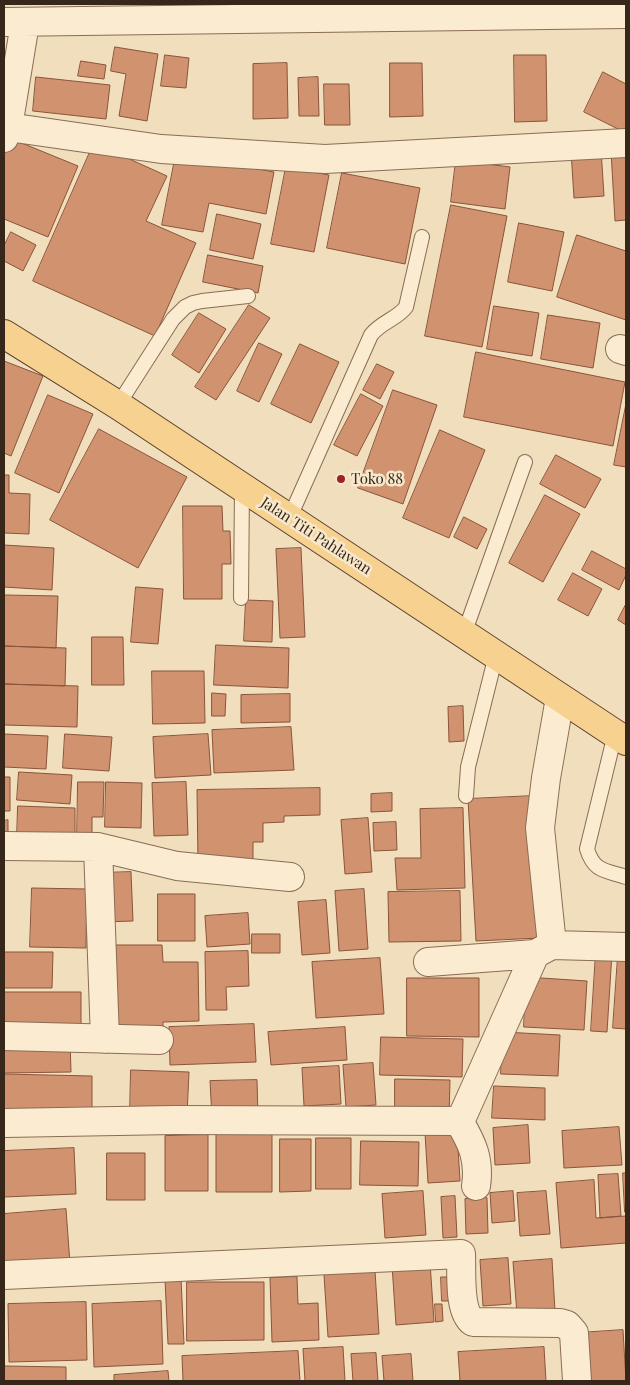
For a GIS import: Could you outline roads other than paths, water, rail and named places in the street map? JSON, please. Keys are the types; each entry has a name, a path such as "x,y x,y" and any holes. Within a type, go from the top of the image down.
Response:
{"main road":[{"name":"Jalan Titi Pahlawan","path":"4,334 118,405 621,738"}],"street":[{"path":"626,14 518,9 14,22 6,132 161,149 325,159 626,143"},
{"path":"459,1121 543,950 540,828 546,778 560,698"},
{"path":"4,846 98,847 177,866 290,877"},
{"path":"98,847 105,1039"},
{"path":"428,962 543,950 626,947"},
{"path":"4,1036 159,1040"},
{"path":"4,1123 174,1120 459,1121"},
{"path":"459,1121 473,1144 478,1175 476,1186"},
{"path":"4,1275 461,1254 464,1309 468,1318 473,1322 567,1324 574,1333 577,1381"}],"lane":[{"path":"289,518 371,335 378,326 402,312 406,307 422,237"},
{"path":"118,405 173,319 185,307 202,300 248,296"},
{"path":"464,634 525,462"},
{"path":"241,598 242,487"},
{"path":"466,796 468,767 496,655"},
{"path":"621,738 587,849 590,860 594,865 626,877"}],"place":[{"name":"Toko 88","path":"341,479"}]}
